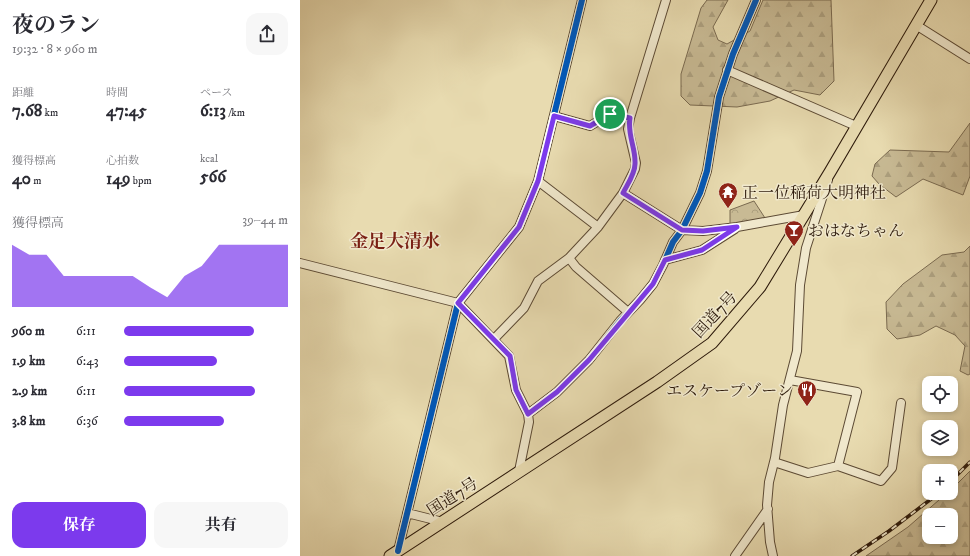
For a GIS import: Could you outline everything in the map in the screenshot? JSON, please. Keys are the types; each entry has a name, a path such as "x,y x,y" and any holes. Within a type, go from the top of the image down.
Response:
{"highway":[{"name":"国道7号","path":"394,553 657,382 712,343 760,287 830,172 931,0"}],"street":[{"path":"394,553 407,513 458,303 519,227 538,181 582,0"},
{"path":"494,338 524,308 538,282 569,258 598,227 623,193 635,169 636,163 628,129 630,118 666,0"},
{"path":"528,414 557,392 584,365 653,284 673,242 682,230 700,194 707,171 719,97 727,70 756,0"},
{"path":"916,25 970,59"},
{"path":"727,70 856,126"},
{"path":"554,116 590,126 610,114 630,118"},
{"path":"772,556 768,509 769,482 774,462 783,405 797,350 800,285 806,248 822,202 830,172"},
{"path":"538,181 598,227"},
{"path":"623,193 682,230 703,231 737,227 804,215"},
{"path":"665,260 702,250 737,227"},
{"path":"569,258 576,267 628,312"},
{"path":"300,263 458,303 510,356 516,390 528,414 519,471"},
{"path":"790,380 857,392 838,466"},
{"path":"774,462 808,473 838,466 881,481 892,468 901,403"},
{"path":"735,556 768,509"},
{"path":"407,513 443,522"}],"green space":[{"path":"707,0 728,0 713,27 718,40 727,44 750,31 763,0 831,0 834,81 820,95 794,90 770,101 737,107 690,105 681,96 681,74 701,8"},
{"path":"970,123 970,176 963,195 923,179 896,197 879,184 872,176 875,164 890,150 949,152"},
{"path":"754,201 765,218 730,225 730,210"},
{"path":"970,246 970,374 968,375 960,371 965,346 955,335 936,326 920,335 897,339 887,329 886,302 903,284 942,255 964,252"},
{"path":"970,471 970,556 866,556 908,527 922,515 922,544 958,544 958,508 930,508 939,500 958,500 958,483"}],"railway":[{"path":"958,474 970,462"},
{"path":"852,556 889,531 930,500"}],"cycle path":[{"path":"398,551 458,303 519,227 538,181 582,0"},
{"path":"528,414 557,392 589,360 620,321 653,284 673,242 682,230 700,193 707,171 719,97 733,54 756,0"}],"place":[{"name":"正一位稲荷大明神社","path":"728,209"},
{"name":"おはなちゃん","path":"794,247"},
{"name":"エスケープゾーン","path":"807,407"}],"district":[{"name":"金足大清水","path":"395,241"}],"route":[{"path":"610,114 630,118 628,129 636,163 635,169 623,193 682,230 703,231 737,227 702,250 665,260 653,284 620,321 589,360 557,392 528,414 516,390 510,356 458,303 519,227 538,181 554,116 590,126 610,114"}]}
